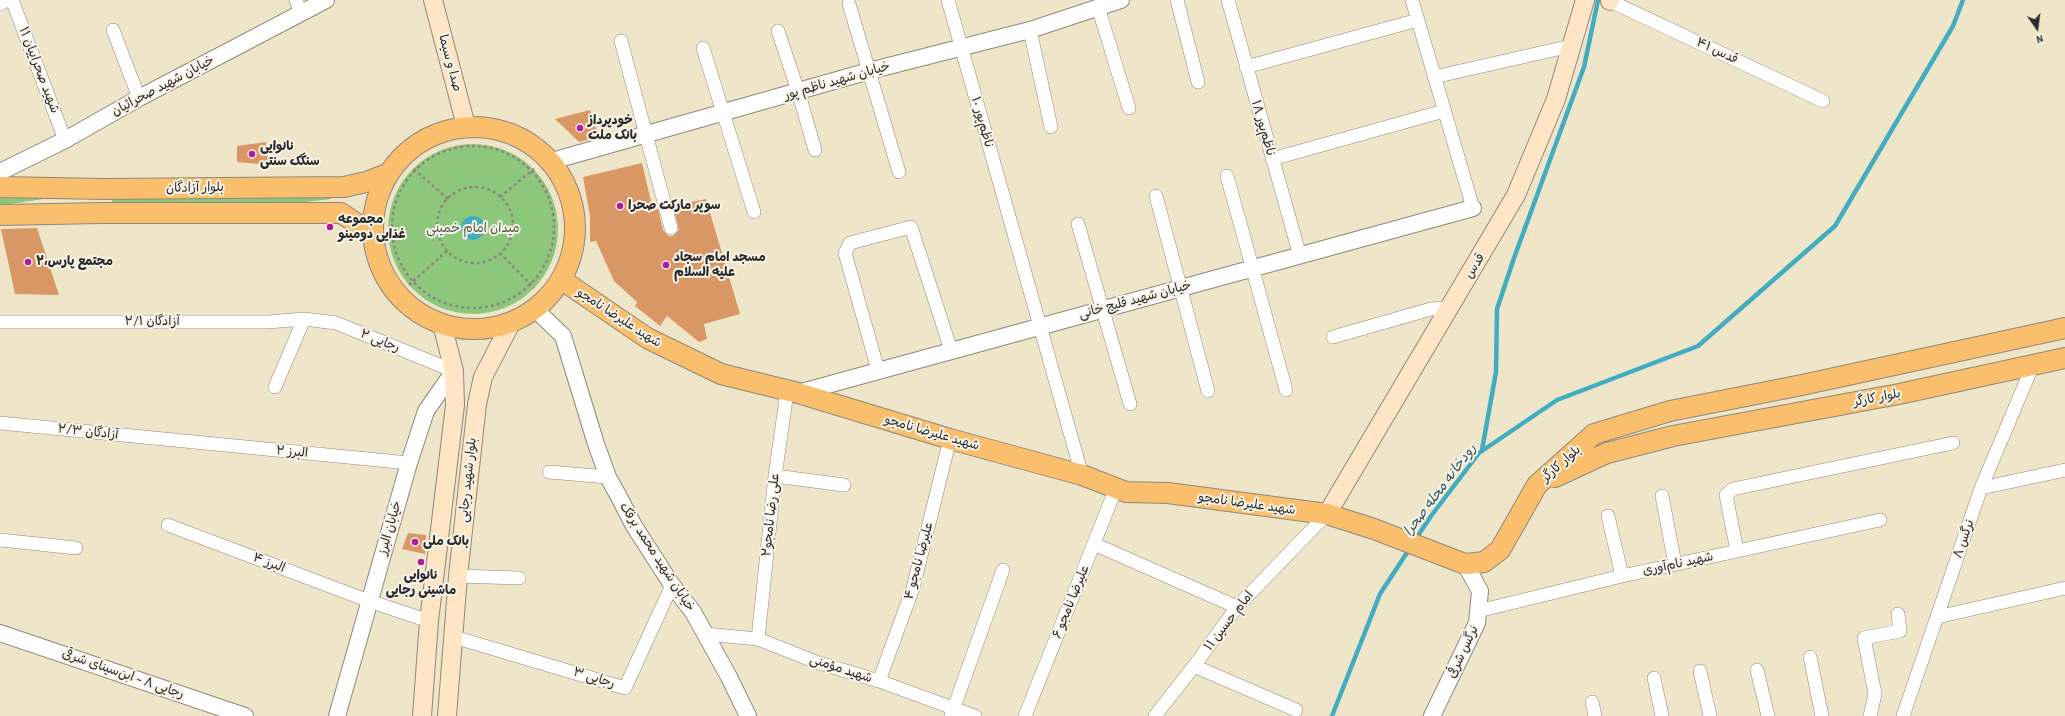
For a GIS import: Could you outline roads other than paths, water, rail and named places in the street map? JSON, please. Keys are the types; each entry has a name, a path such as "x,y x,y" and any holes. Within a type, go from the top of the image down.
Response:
{"main road":[{"name":"صدا و سیما","path":"433,0 466,126"},
{"name":"قدس","path":"1326,514 1516,195 1556,99 1585,0"},
{"path":"466,126 498,128 528,141 552,161 569,188 576,219 574,251 562,280 550,296 535,310 511,322 491,328 466,329 442,324 416,311 394,291 379,264 372,234 375,204 388,174 408,150 435,134 466,126"},
{"name":"بلوار آزادگان","path":"0,187 104,189 344,187 366,182 388,174"},
{"path":"79,188 80,213"},
{"path":"102,213 104,189"},
{"name":"بلوار آزادگان","path":"0,215 80,213 341,213 372,234"},
{"name":"شهید علیرضا نامجو","path":"562,280 646,338 721,374 1082,475 1126,492 1168,493 1326,514 1465,564"},
{"name":"بلوار شهید رجایی","path":"447,716 458,576 477,404 483,377 511,322"},
{"name":"بلوار شهید رجایی","path":"422,716 429,620 455,405 454,371 442,324"},
{"name":"بلوار کارگر","path":"1537,485 1594,434 1670,411 1802,385 2065,328"},
{"name":"بلوار کارگر","path":"1537,485 1607,453 1673,436 1899,394 2065,358"},
{"path":"1465,564 1484,562 1500,550 1537,485"}],"street":[{"path":"0,4 7,0"},
{"name":"شهید صحراییان ۱۱","path":"12,0 65,140"},
{"name":"خیابان شهید صحرائیان","path":"0,172 65,140 298,7 326,0"},
{"name":"ناظم‌پور ۱۰","path":"948,0 1082,475"},
{"path":"1177,0 1198,82"},
{"name":"ناظم‌پور ۱۸","path":"1228,0 1300,256"},
{"path":"1412,0 1473,208"},
{"name":"قدس ۴۱","path":"1610,1 1823,101"},
{"path":"1110,2 1129,108"},
{"name":"خیابان شهید ناظم پور","path":"552,161 869,72 1030,30 1110,2"},
{"path":"849,4 899,172"},
{"path":"1246,67 1418,20"},
{"path":"113,30 139,98"},
{"path":"1030,30 1051,127"},
{"path":"778,31 815,150"},
{"path":"621,41 671,228"},
{"path":"1434,77 1571,46"},
{"path":"704,48 754,212"},
{"path":"1272,159 1444,111"},
{"path":"1227,176 1286,390"},
{"path":"1156,196 1208,391"},
{"name":"خیابان شهید قلیچ خانی","path":"792,393 1473,208"},
{"path":"1078,224 1130,404"},
{"path":"878,370 845,253 850,243 911,227 951,350"},
{"path":"1333,337 1430,309 1450,308"},
{"name":"خیابان شهید محمد برفک","path":"535,310 562,336 608,477 634,526 672,585 692,612 705,634 748,716"},
{"path":"274,387 304,319"},
{"name":"آزادگان ۲/۱","path":"0,322 268,322 304,319"},
{"name":"رجایی ۲","path":"304,319 336,323 454,371"},
{"name":"نرگس ۸","path":"1903,716 1981,488 2033,365"},
{"name":"خیابان البرز","path":"336,716 409,463 426,411 454,371"},
{"name":"علی رضا نامجو۲","path":"758,639 775,476 792,393"},
{"name":"آزادگان ۲/۳","path":"0,423 176,441"},
{"name":"علیرضا نامجو ۴","path":"880,681 913,588 950,439"},
{"name":"البرز ۲","path":"176,441 409,463"},
{"path":"1737,551 1726,495 1733,489 1953,443"},
{"path":"1981,488 2065,470"},
{"path":"549,472 608,477"},
{"path":"775,476 844,486"},
{"name":"علیرضا نامجو ۶","path":"1025,716 1116,488"},
{"path":"1662,496 1675,564"},
{"name":"امام حسین ۱۱","path":"1155,716 1237,607 1326,514"},
{"path":"1608,516 1622,576"},
{"name":"شهید نام‌آوری","path":"1478,611 1675,564 1880,520"},
{"name":"البرز ۴","path":"168,525 369,601 429,620"},
{"path":"0,540 76,548"},
{"path":"1094,544 1237,607"},
{"name":"نرگس شرقی","path":"1432,716 1477,623 1480,591 1465,564"},
{"path":"953,712 1003,570"},
{"path":"458,576 520,578"},
{"name":"رجایی ۳","path":"454,636 625,688 672,585"},
{"path":"1937,617 2065,588"},
{"path":"1870,716 1875,694 1864,638 1900,631 1898,614"},
{"name":"رجایی ۸ - ابن‌سینای شرقی","path":"0,633 246,716"},
{"name":"شهید مؤمنی","path":"705,634 758,639 816,662 880,681 953,712 975,716"},
{"path":"1810,657 1822,716"},
{"path":"1194,666 1296,710"},
{"path":"1700,670 1710,716"},
{"path":"1757,670 1768,716"},
{"path":"1654,678 1662,716"},
{"path":"1592,702 1595,716"}],"water":[{"path":"468,216 478,216 485,223 485,233 478,240 468,240 461,233 461,223"}],"waterway":[{"path":"1482,450 1496,372 1497,309 1514,258 1584,67 1598,0"},
{"path":"1415,540 1431,516 1479,453 1557,400 1698,346 1835,226 1953,26 1963,0"},
{"name":"رودخانه محله صحرا","path":"1332,716 1380,594 1410,548"}],"place":[{"name":"خودپرداز بانک ملت","path":"580,128"},
{"name":"نانوایی سنگک سنتی","path":"252,154"},
{"name":"سوپر مارکت صحرا","path":"620,206"},
{"name":"مجموعه غذایى دومینو","path":"330,227"},
{"name":"۲،مجتمع پارس","path":"28,262"},
{"name":"مسجد امام سجاد علیه السلام","path":"666,265"},
{"name":"بانک ملی","path":"415,542"},
{"name":"نانوایی ماشینی رجایی","path":"421,562"}],"park label":[{"name":"میدان امام خمینی","path":"473,229"}]}
